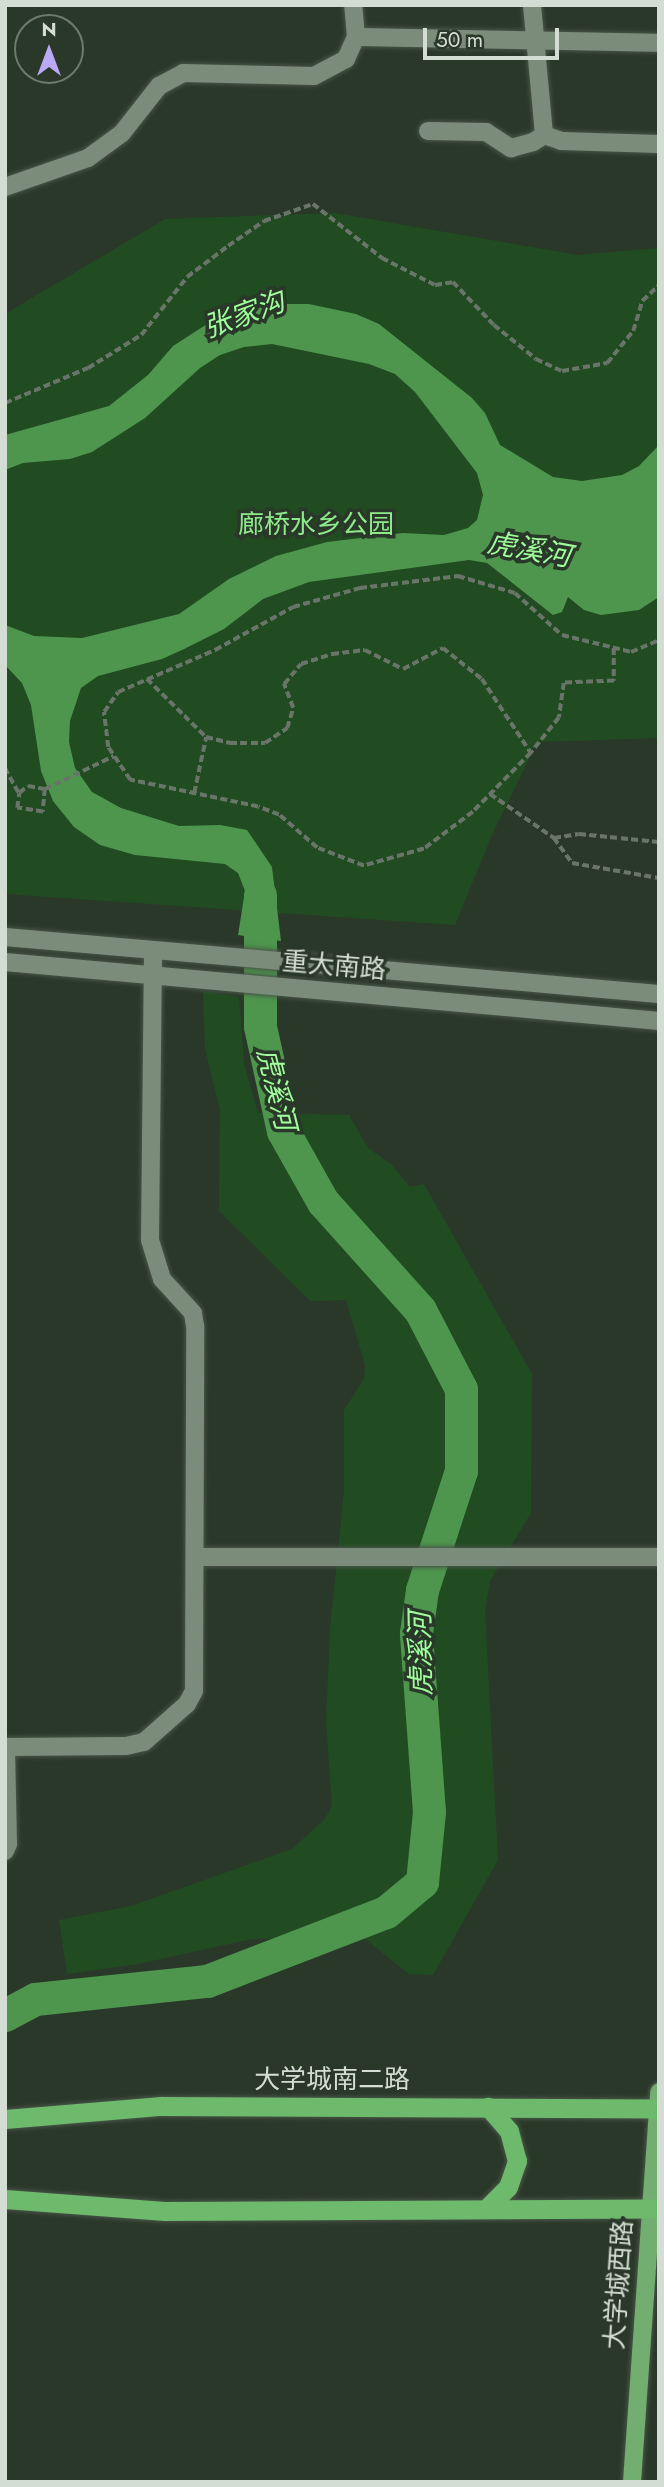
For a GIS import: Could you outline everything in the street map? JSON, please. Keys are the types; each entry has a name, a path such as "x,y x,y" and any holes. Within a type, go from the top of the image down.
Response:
{"highway":[{"name":"大学城南二路","path":"5,2119 161,2106 488,2107 658,2103"},
{"path":"486,2209 508,2187 517,2161 509,2131 488,2107"},
{"path":"5,2199 165,2211 655,2208"}],"main road":[{"name":"大学城西路","path":"632,2482 655,2208 658,2103"}],"street":[{"path":"5,187 88,158 122,133 159,86 183,73 314,76 346,59 356,37 353,5"},
{"path":"532,5 544,135"},
{"path":"356,37 659,43"},
{"path":"428,131 486,132 511,148 533,142 544,135"},
{"path":"544,135 561,141 659,144"},
{"name":"重大南路","path":"5,937 659,994"},
{"path":"5,1851 8,1844 6,1747 126,1746 144,1742 187,1704 194,1691 195,1326 193,1313 162,1279 155,1264 150,1240 153,950"},
{"name":"重大南路","path":"5,962 659,1021"},
{"path":"195,1557 659,1558"}],"path":[{"path":"5,402 88,368 142,335 187,277 264,221 313,204 382,258 435,285 453,282 494,325 536,359 562,371 607,363 633,331 642,301 659,285"},
{"path":"614,648 614,681 564,683 559,718 531,753 490,794 424,849 364,866 317,848 279,815 258,807 130,780 108,747 104,712 118,692 215,650 293,607 360,589 458,576 515,593 562,635 614,648 631,653 659,640"},
{"path":"146,679 206,737 230,743 265,743 287,728 293,708 284,684 301,664 332,654 365,650 403,669 443,648 482,679 531,753"},
{"path":"194,793 206,737"},
{"path":"19,793 28,786 45,789 114,756"},
{"path":"5,768 19,793 17,808 43,812 45,789"},
{"path":"490,794 554,838 572,863 659,878"},
{"path":"554,838 579,834 659,842"}],"green space":[{"name":"廊桥水乡公园","path":"335,213 578,255 659,248 659,738 537,742 492,835 455,925 5,894 5,314 165,219"},
{"path":"203,991 239,997 244,1064 258,1113 349,1115 368,1148 391,1164 410,1187 424,1184 532,1374 531,1513 490,1581 485,1610 498,1860 433,1975 409,1974 364,1938 252,1939 138,1964 67,1974 59,1920 131,1906 292,1849 325,1819 332,1805 326,1722 330,1629 344,1491 344,1410 364,1379 365,1365 346,1300 310,1301 219,1211 220,1110 205,1049"}],"water":[{"name":"张家沟","path":"270,304 309,304 356,314 379,324 472,398 485,413 500,445 553,477 582,481 622,475 639,466 659,445 659,597 639,610 601,615 584,610 568,597 562,612 553,615 487,563 469,560 309,582 263,599 224,629 182,650 162,659 98,676 81,688 70,721 69,742 75,768 92,792 121,808 179,826 220,825 247,830 272,867 281,941 238,935 245,891 238,873 225,864 135,855 100,845 74,827 53,801 41,771 31,705 22,683 5,665 5,625 34,636 82,638 179,614 229,579 276,556 327,542 403,533 444,535 468,528 477,520 483,495 477,473 415,392 395,374 369,364 272,344 244,347 220,355 200,368 145,418 92,452 70,459 23,463 5,470 5,435 109,406 148,375 173,346 204,326 234,311"}],"waterway":[{"name":"虎溪河","path":"5,2015 35,1999 207,1981 386,1912 422,1882 429,1812 416,1633 422,1590 461,1471 461,1389 420,1310 323,1202 283,1131 260,1026 260,895"}]}
